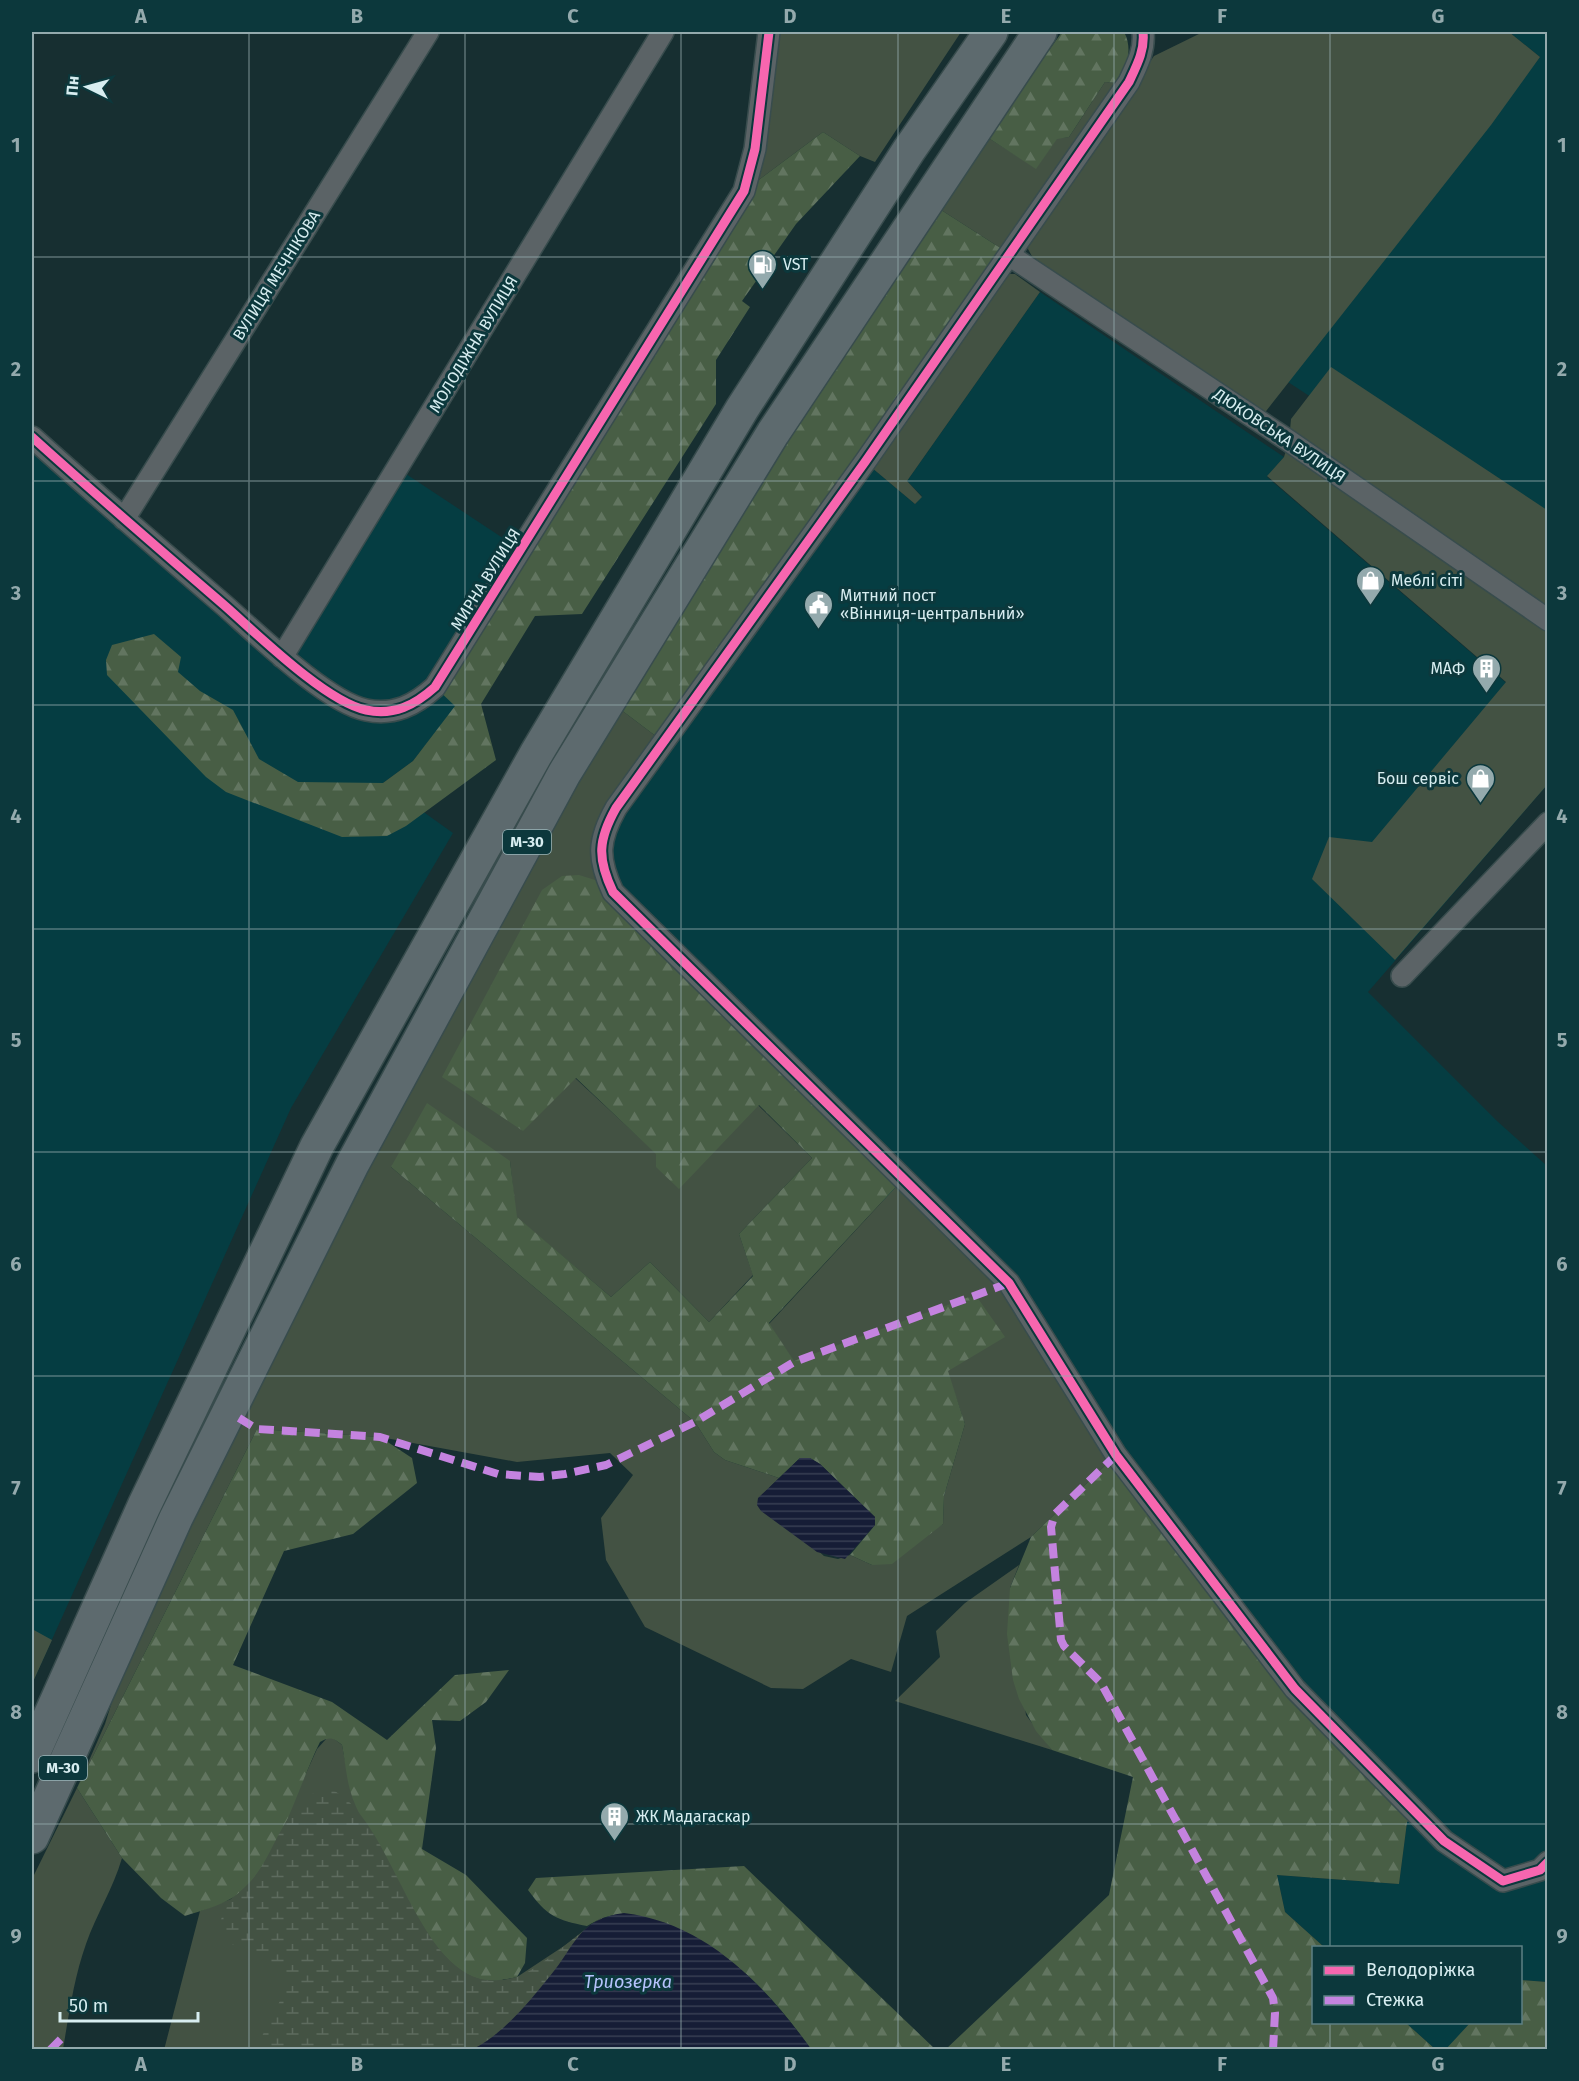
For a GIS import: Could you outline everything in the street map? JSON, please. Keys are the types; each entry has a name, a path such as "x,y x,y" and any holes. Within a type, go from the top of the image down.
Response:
{"highway":[{"name":"М-30","path":"32,1756 144,1506 317,1146 536,754 741,409 909,150 991,32"},
{"name":"М-30","path":"32,1837 176,1518 352,1165 564,774 773,433 1041,32"}],"street":[{"name":"ВУЛИЦЯ МЕЧНІКОВА","path":"124,519 428,32"},
{"name":"МОЛОДІЖНА ВУЛИЦЯ","path":"282,657 663,32"},
{"name":"МИРНА ВУЛИЦЯ","path":"32,437 282,657 339,700 366,710 393,711 419,701 435,687 744,191 755,149 770,32"},
{"path":"1143,32 1144,42 1129,82 866,462 616,807 606,825 601,844 602,869 613,892 1009,1283 1116,1455 1295,1689 1444,1841 1454,1848 1503,1881 1540,1870 1548,1862"},
{"name":"ДЮКОВСЬКА ВУЛИЦЯ","path":"1009,255 1289,441 1548,620"},
{"path":"1402,976 1548,823"}],"shaded area":[{"path":"1509,32 1547,32 1547,552 1288,382 1540,57"},
{"path":"1040,292 1284,457 1267,477 1547,718 1547,785 1368,992 1497,1121 1547,1166 1547,1982 1522,1980 1522,1946 1323,1946 1285,1912 1277,1875 1399,1884 1407,1822 1416,1812 613,892 606,825 865,462 915,504 922,496 907,481"},
{"path":"32,437 282,656 397,468 521,550 456,706 413,761 383,783 453,833 291,1108 32,1684"},
{"path":"1407,2024 1469,2024 1446,2050 1435,2049"}],"green space":[{"path":"771,32 961,32 875,162 860,156 823,132 744,191"},
{"path":"1062,32 1124,32 1127,38 1128,58 1119,83 1105,82 1069,137 1057,139 1036,169 987,137"},
{"path":"1203,32 1509,32 1540,57 1491,125 1263,415 1035,262 1028,249 1029,234 1154,56"},
{"path":"1105,82 1119,83 1002,249 938,208 987,137 1036,168 1057,138 1069,137"},
{"path":"823,132 860,156 796,224 742,301 750,307 716,360 716,404 582,614 535,616 481,704 496,760 406,826 387,836 342,837 226,792 206,777 107,675 106,660 112,645 154,634 181,657 178,672 200,691 233,710 259,759 298,782 383,783 413,761 455,706 435,687 744,191"},
{"path":"938,208 1002,249 657,737 616,706 785,437"},
{"path":"1006,274 1015,274 1040,292 907,481 922,497 915,504 865,462"},
{"path":"1331,367 1547,510 1547,785 1395,960 1312,879 1329,837 1372,842 1506,682 1267,476 1284,457 1289,441 1291,419"},
{"path":"616,706 657,737 616,792 602,869 575,1078 657,1154 758,1105 812,1158 739,1234 753,1275 709,1322 650,1262 611,1297 516,1217 510,1161 391,1167 695,1422 714,1452 725,1460 779,1478 759,1498 824,1556 838,1559 850,1555 872,1565 943,1524 944,1496 965,1424 947,1371 970,1297 794,1362 769,1324 905,1177 1009,1283 1116,1455 1031,1537 907,1616 891,1672 851,1659 803,1689 771,1688 645,1627 606,1560 601,1518 633,1475 610,1453 517,1462 380,1437 257,1429 77,1788 105,1724 120,1676 239,1418 360,1170"},
{"path":"579,875 595,880 613,892 905,1177 769,1323 794,1361 969,1297 979,1300 1005,1337 948,1371 965,1424 944,1496 943,1524 892,1564 872,1565 850,1555 875,1525 875,1517 820,1464 810,1458 800,1458 779,1478 725,1460 714,1452 695,1422 391,1167 427,1103 510,1161 517,1217 611,1297 650,1262 709,1322 753,1276 739,1234 812,1158 759,1105 679,1189 656,1167 656,1154 576,1078 523,1131 442,1077 542,890 562,876"},
{"path":"257,1429 380,1437 412,1458 417,1483 353,1534 284,1551 233,1665 332,1702 387,1740 455,1675 509,1670 486,1702 460,1721 432,1720 436,1748 422,1849 466,1875 527,1938 525,1963 517,1977 497,1980 470,1976 451,1962 428,1935 360,1815 347,1779 342,1745 334,1739 329,1738 320,1742 274,1848 248,1884 227,1901 185,1916 161,1898 122,1858 77,1788"},
{"path":"1116,1455 1295,1689 1416,1812 1407,1822 1399,1884 1277,1875 1285,1912 1323,1946 1312,1946 1312,2024 1407,2024 1435,2049 945,2050 1109,1895 1133,1777 1052,1750 1036,1731 1019,1699 1013,1680 1007,1634 1010,1588 1031,1537"},
{"path":"1019,1565 1010,1588 1026,1715 1052,1750 895,1701 940,1657 936,1631 965,1603"},
{"path":"32,1629 52,1640 32,1684"},
{"path":"327,1738 333,1738 342,1745 351,1791 503,1980 517,1977 573,1940 473,2049 164,2050 200,1911 231,1899 268,1858 317,1749"},
{"path":"77,1788 122,1858 82,1957 72,1996 63,2049 32,2049 32,1879"},
{"path":"330,1789 353,1806 374,1834 432,1938 454,1965 481,1979 514,1978 525,1974 604,1916 495,2049 255,2050 287,1987 285,1977 274,1963 227,1941 220,1930 224,1911 259,1871 285,1823 298,1805 312,1794"},
{"path":"744,1866 935,2049 811,2049 779,2008 744,1972 704,1944 682,1932 629,1916 613,1915 587,1926 567,1922 553,1916 528,1890 536,1878"},
{"path":"1522,1980 1547,1982 1547,2049 1446,2049 1469,2024 1522,2024"}],"water":[{"path":"800,1458 810,1458 820,1464 875,1517 875,1525 845,1559 817,1552 761,1511 757,1505 758,1498"},
{"name":"Триозерка","path":"624,1913 654,1919 708,1944 754,1981 811,2049 473,2049 495,2035 515,2017 559,1965 587,1927 609,1916"}],"marked path":[{"path":"239,1418 257,1429 380,1437 498,1474 540,1477 565,1474 606,1465 695,1422 794,1362 1009,1283"},
{"path":"1116,1455 1055,1514 1051,1527 1061,1640 1064,1646 1101,1683 1273,1998 1275,2013 1273,2050"},
{"path":"50,2050 65,2035"}],"cycle path":[{"path":"32,437 312,681 331,694 366,710 395,710 412,704 435,687 744,191 755,149 769,32"},
{"path":"1143,32 1142,51 1129,82 865,462 616,808 603,840 604,869 613,892 1009,1283 1116,1455 1295,1689 1444,1841 1503,1881 1540,1870 1548,1862"}],"place":[{"name":"VST","path":"762,290"},
{"name":"Меблі сіті","path":"1370,606"},
{"name":"Митний пост «Вінниця-центральний»","path":"819,630"},
{"name":"МАФ","path":"1486,694"},
{"name":"Бош сервіс","path":"1480,804"},
{"name":"ЖК Мадагаскар","path":"615,1842"}]}
